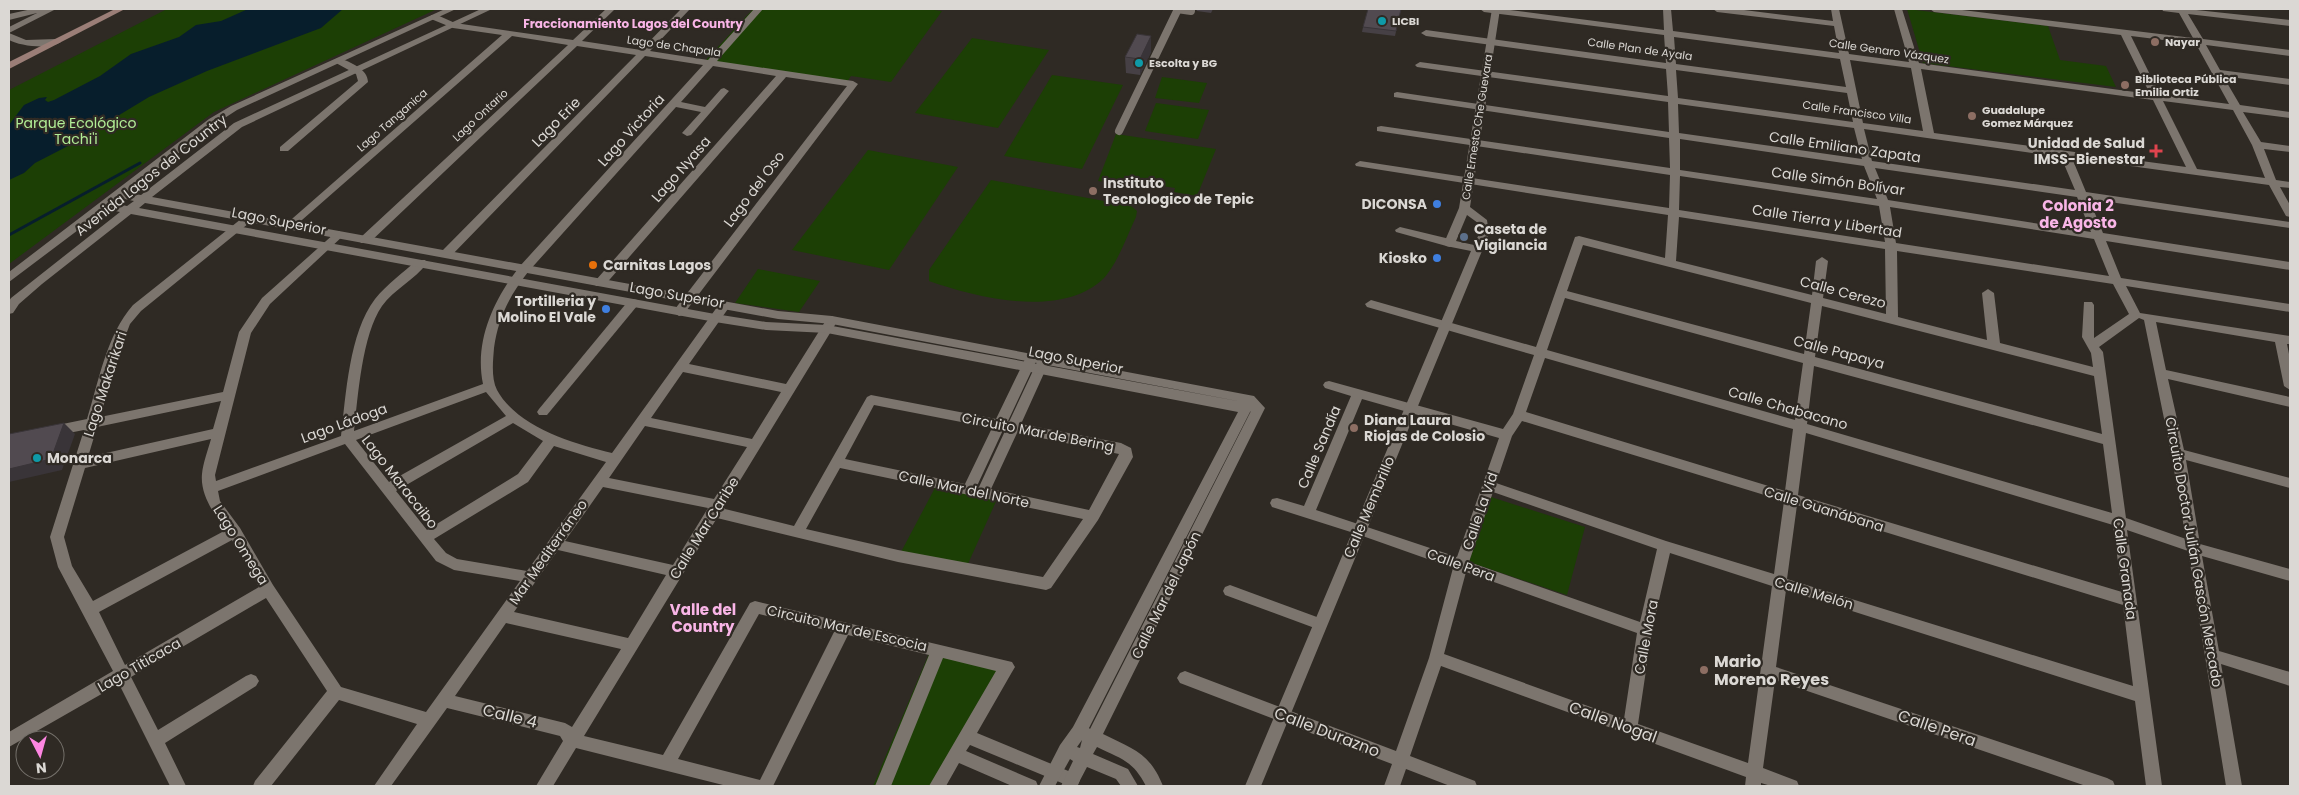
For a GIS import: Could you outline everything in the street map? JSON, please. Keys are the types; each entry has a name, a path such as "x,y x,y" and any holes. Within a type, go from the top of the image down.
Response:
{"main road":[{"path":"9,66 120,9"}],"street":[{"path":"9,18 42,9"},
{"path":"9,30 52,9"},
{"name":"Avenida Lagos del Country","path":"9,278 213,120 234,108 452,9"},
{"name":"Avenida Lagos del Country","path":"9,310 15,301 38,281 238,125 355,70 458,25 488,9"},
{"name":"Lago Ontario","path":"365,240 611,9"},
{"name":"Lago Erie","path":"446,254 686,9"},
{"name":"Lago Victoria","path":"489,386 487,362 490,331 496,312 514,281 759,9"},
{"path":"1119,131 1177,9 1191,11 1192,9"},
{"name":"Calle Genaro Vázquez","path":"1484,9 2290,115"},
{"path":"1667,9 1675,173 1675,213 1670,262"},
{"path":"1717,9 1837,24"},
{"path":"1835,9 1843,56 1868,164 1884,203 1891,246 1892,321"},
{"path":"1898,9 1915,66 1929,134"},
{"path":"1934,9 2290,53"},
{"path":"2009,9 2012,19"},
{"path":"2166,9 2290,24"},
{"name":"Calle Ernesto Che Guevara","path":"1450,242 1464,208 1470,182 1496,10"},
{"path":"2181,10 2257,145 2272,182 2290,214"},
{"name":"Lago de Chapala","path":"434,17 458,25 853,84"},
{"path":"2124,32 2192,170"},
{"name":"Lago Tanganica","path":"290,225 510,33"},
{"name":"Calle Plan de Ayala","path":"1426,33 1851,90"},
{"path":"9,36 23,42 56,42"},
{"path":"9,48 42,49"},
{"path":"284,149 363,82 363,77 355,70 339,61"},
{"name":"Calle Francisco Villa","path":"1420,65 2290,185"},
{"path":"2216,72 2290,82"},
{"name":"Lago Nyasa","path":"600,283 783,74"},
{"name":"Lago del Oso","path":"679,312 853,84"},
{"path":"686,133 724,91"},
{"name":"Calle Emiliano Zapata","path":"1396,95 2290,225"},
{"path":"673,103 707,110"},
{"name":"Calle Simón Bolívar","path":"1381,129 2098,235 2290,266"},
{"path":"2257,145 2290,149"},
{"name":"Circuito Doctor Julián Gascón Mercado","path":"2066,154 2118,281 2142,316 2160,373 2178,453 2234,786"},
{"name":"Calle Tierra y Libertad","path":"1360,164 2290,308"},
{"name":"Lago Superior","path":"116,194 829,324 1251,404"},
{"name":"Lago Superior","path":"102,206 234,228 715,318 766,326 829,324"},
{"name":"Calle Membrillo","path":"1253,786 1478,249 1484,229 1483,222 1464,208"},
{"name":"Lago Makarikari","path":"178,786 90,610 64,565 58,550 56,537 116,344 126,322 152,294 250,217"},
{"path":"1400,230 1478,249"},
{"name":"Lago Omega","path":"336,692 268,589 235,532 214,503 208,475 245,332 266,301 339,235"},
{"name":"Calle Cerezo","path":"1579,240 2100,373"},
{"name":"Calle La Vid","path":"1392,786 1436,658 1461,565 1488,486 1506,435 1519,415 1579,240"},
{"path":"1754,780 1815,300 1822,261"},
{"name":"Lago Maracaibo","path":"421,263 375,306 366,326 352,392 347,438 424,538 441,557 454,564 531,577"},
{"name":"Calle Papaya","path":"1561,293 2108,441"},
{"path":"1988,293 1994,346"},
{"path":"543,412 633,303"},
{"name":"Calle Chabacano","path":"1371,304 1799,426 2119,521 2194,548 2290,575"},
{"name":"Calle Granada","path":"2088,305 2088,337 2094,349 2100,373 2154,786"},
{"name":"Mar Mediterráneo","path":"382,786 724,306"},
{"path":"2094,349 2142,316 2285,340 2290,386"},
{"name":"Calle Mar Caribe","path":"544,786 829,324"},
{"path":"983,493 1007,426 1036,363"},
{"path":"680,368 789,389"},
{"path":"2160,373 2290,402"},
{"path":"1329,385 1506,435"},
{"path":"489,386 498,400 514,417 551,440 568,448 615,459"},
{"name":"Lago Ládoga","path":"210,489 489,386"},
{"name":"Calle Sandía","path":"1308,513 1358,393"},
{"path":"37,435 230,395"},
{"name":"Circuito Mar de Bering","path":"718,505 719,513 797,532 908,558 1046,584 1093,516 1126,457 1126,452 1121,448 871,400 797,532"},
{"name":"Calle Mar del Japón","path":"1050,780 1066,750 1079,732 1251,404 1259,408 1071,783"},
{"name":"Calle Guanábana","path":"1519,415 2130,602"},
{"path":"387,490 514,417"},
{"path":"642,421 755,444"},
{"path":"969,489 1007,426"},
{"path":"80,464 218,433"},
{"path":"424,538 523,478 551,440"},
{"path":"2178,453 2290,483"},
{"name":"Calle Mar del Norte","path":"836,462 1093,516"},
{"path":"599,481 718,505"},
{"name":"Calle Melón","path":"1488,486 1666,546 2142,696"},
{"name":"Calle Pera","path":"1278,502 1360,529 1645,630"},
{"path":"90,610 235,532"},
{"path":"554,544 676,572"},
{"name":"Calle Mora","path":"1630,728 1645,630 1666,546"},
{"name":"Lago Titicaca","path":"9,740 268,589"},
{"path":"1230,591 1320,624"},
{"name":"Circuito Mar de Escocia","path":"667,763 755,607 1007,667 937,786"},
{"path":"503,616 631,645"},
{"path":"765,786 844,628"},
{"path":"883,786 940,650"},
{"path":"2212,655 2290,680"},
{"name":"Calle Nogal","path":"1436,658 1630,728 1754,780 1791,786"},
{"name":"Calle Pera","path":"1768,671 2107,786"},
{"name":"Calle Durazno","path":"1186,678 1469,786"},
{"path":"155,741 251,682"},
{"path":"262,786 336,692 429,720"},
{"name":"Calle 4","path":"443,700 565,730 572,740"},
{"path":"1079,732 1136,758 1146,768 1155,786"},
{"path":"966,736 1050,780 1071,783"},
{"path":"572,740 756,786"},
{"path":"1066,750 1122,774 1130,786"},
{"path":"955,754 1030,786"}],"green space":[{"name":"Parque Ecológico Tachi'i","path":"167,9 437,9 214,112 9,264 9,90"},
{"path":"753,9 927,9 942,11 891,82 851,76 847,82 705,61"},
{"path":"1907,9 2048,26 2060,60 2106,66 2116,87 1923,63"},
{"path":"972,38 1049,50 998,128 915,113"},
{"path":"1052,75 1123,85 1082,169 1004,156"},
{"path":"1162,77 1207,83 1199,103 1155,98"},
{"path":"1156,103 1209,110 1198,139 1145,131"},
{"path":"1116,134 1216,149 1197,196 1174,192 1175,188 1123,180 1121,184 1098,181"},
{"path":"868,150 958,167 889,270 792,250"},
{"path":"991,180 1131,206 1137,211 1136,217 1118,257 1104,278 1087,291 1066,298 1043,301 1019,301 971,293 929,281 929,270"},
{"path":"758,269 820,281 799,312 735,303"},
{"path":"937,484 998,497 967,566 901,552"},
{"path":"1491,497 1585,527 1567,595 1469,562"},
{"path":"931,649 1000,665 930,786 873,786"}],"water":[{"path":"248,9 343,9 321,28 207,71 149,97 68,146 35,163 24,173 9,180 9,125 24,105 39,98 47,97 45,100 48,102 54,100 100,76 131,54 179,37 196,25 221,21"}],"building":[{"name":"LICBI","path":"1368,9 1401,9 1396,31 1363,27"},
{"path":"1137,34 1151,36 1140,59 1125,57"},
{"path":"64,423 51,459 9,469 9,434"}],"waterway":[{"path":"9,235 140,163"}],"place":[{"name":"LICBI","path":"1382,21"},
{"name":"Nayar","path":"2155,42"},
{"name":"Escolta y BG","path":"1139,63"},
{"name":"Biblioteca Pública Emilia Ortiz","path":"2125,85"},
{"name":"Guadalupe Gomez Márquez","path":"1972,116"},
{"name":"Unidad de Salud IMSS-Bienestar","path":"2156,151"},
{"name":"Instituto Tecnologico de Tepic","path":"1093,191"},
{"name":"DICONSA","path":"1437,204"},
{"name":"Caseta de Vigilancia","path":"1464,237"},
{"name":"Kiosko","path":"1437,258"},
{"name":"Carnitas Lagos","path":"593,265"},
{"name":"Tortilleria y Molino El Vale","path":"606,309"},
{"name":"Diana Laura Riojas de Colosio","path":"1354,428"},
{"name":"Monarca","path":"37,458"},
{"name":"Mario Moreno Reyes","path":"1704,670"}],"district":[{"name":"Fraccionamiento Lagos del Country","path":"633,23"},
{"name":"Colonia 2 de Agosto","path":"2078,214"},
{"name":"Valle del Country","path":"703,618"}]}
